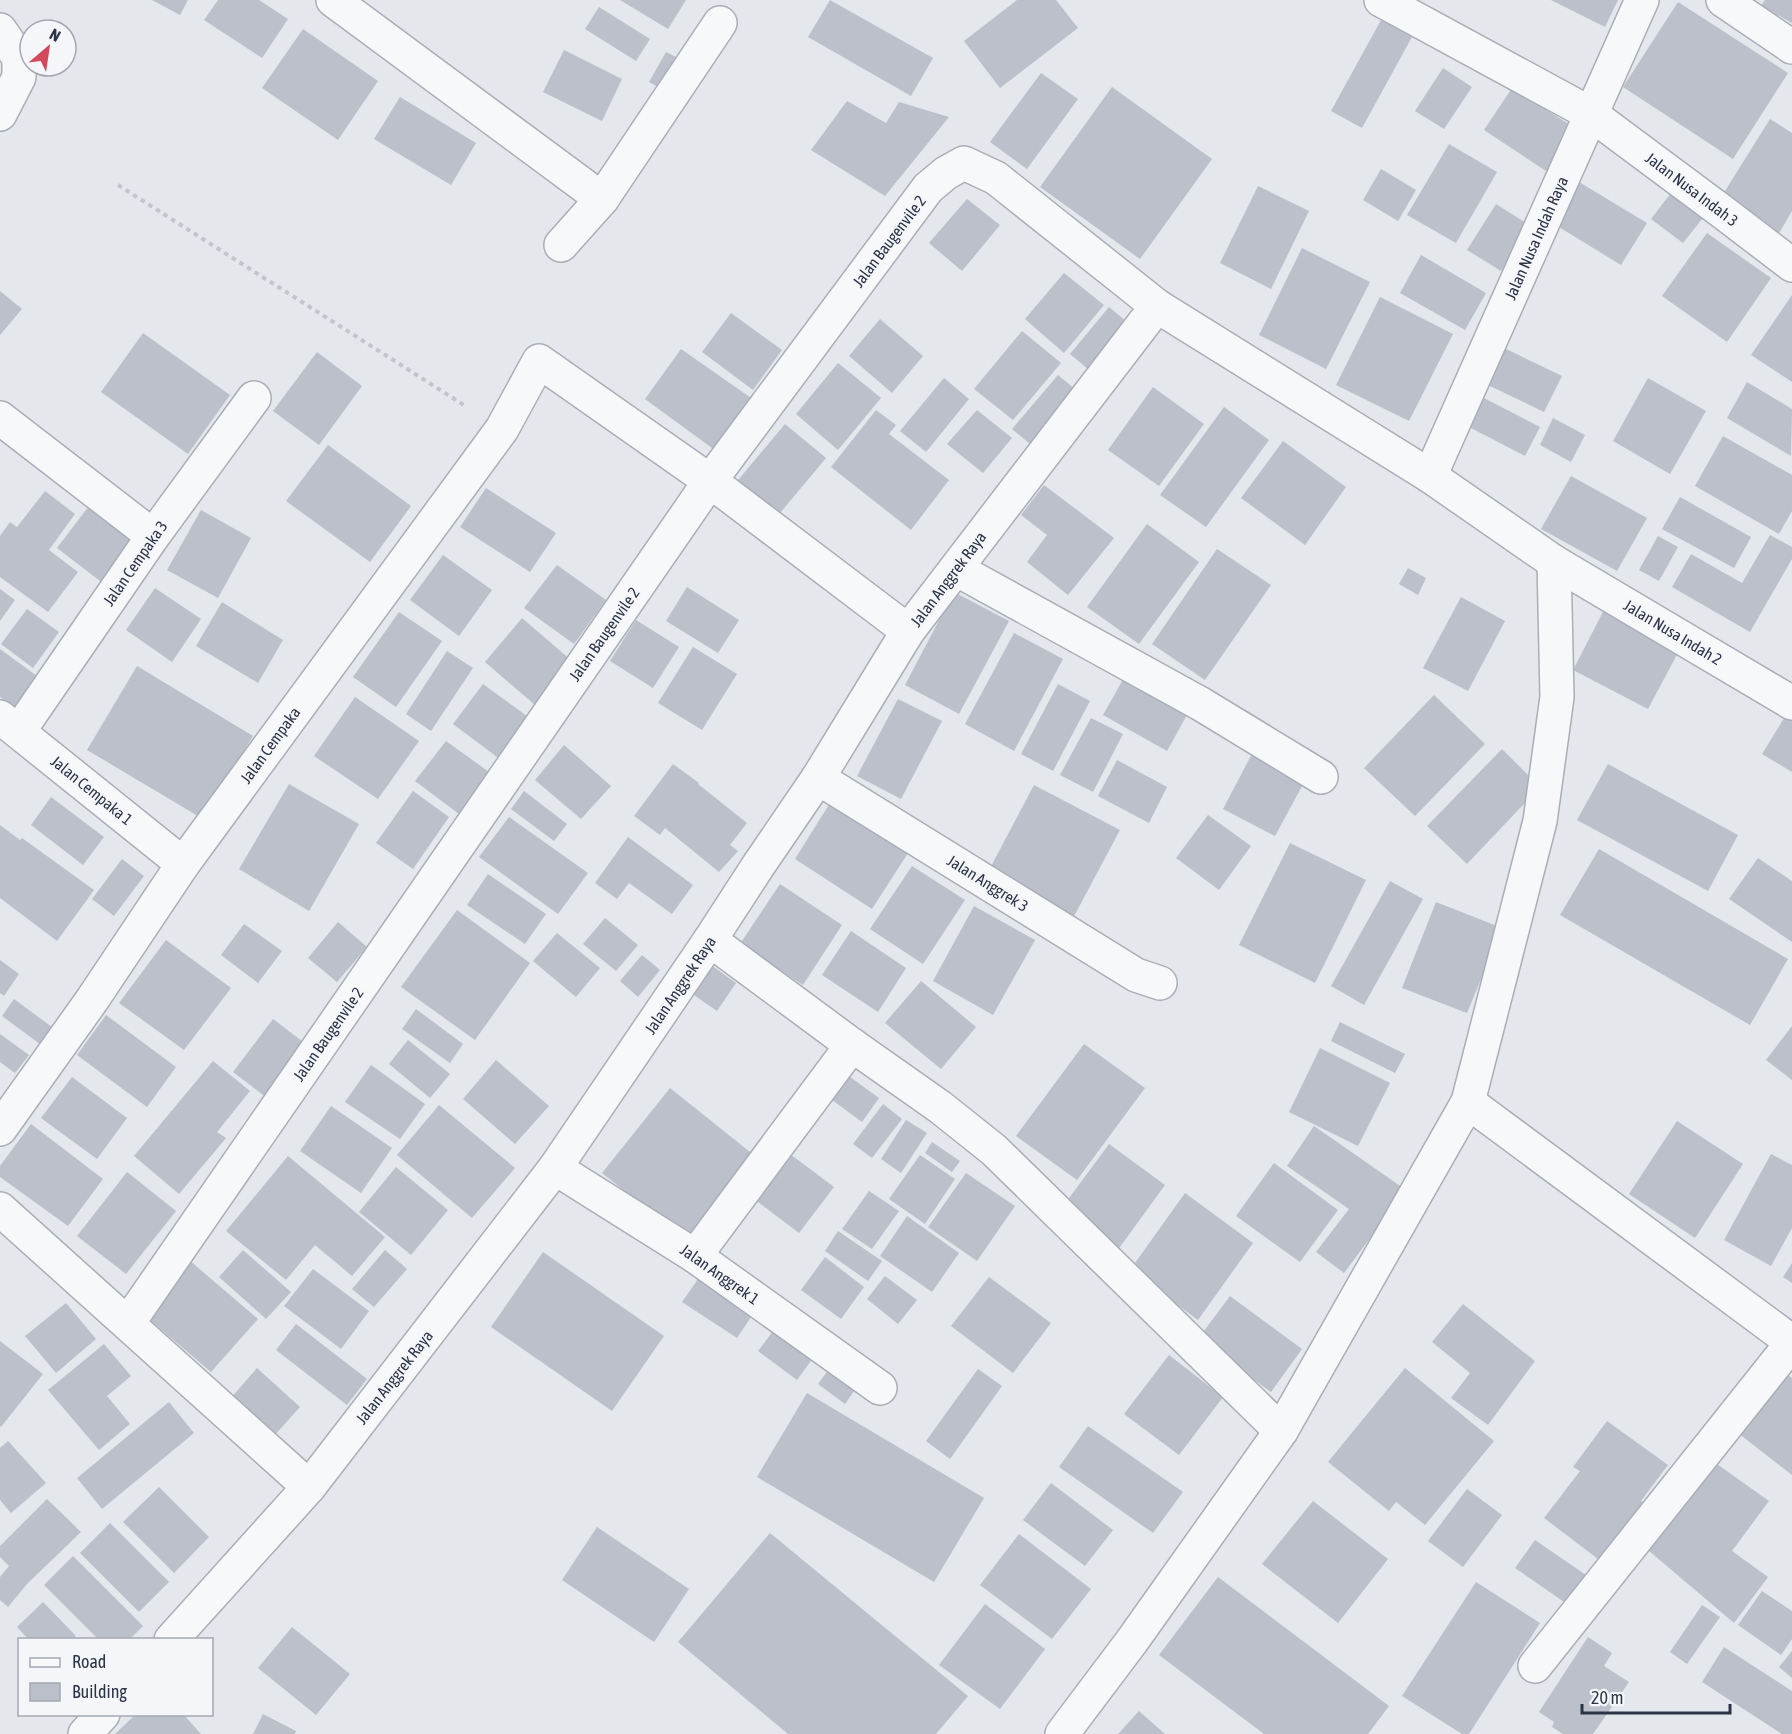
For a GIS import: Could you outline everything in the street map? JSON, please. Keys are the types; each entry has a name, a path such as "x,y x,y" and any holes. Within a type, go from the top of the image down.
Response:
{"street":[{"path":"333,0 602,199"},
{"name":"Jalan Nusa Indah 3","path":"1381,0 1591,114 1792,265"},
{"name":"Jalan Nusa Indah Raya","path":"1430,476 1642,0"},
{"path":"1723,0 1792,47"},
{"path":"561,245 602,199 720,23"},
{"path":"0,30 19,58 19,77 0,114"},
{"name":"Jalan Baugenvile 2","path":"128,1323 710,481 928,188 946,173 964,164 996,178 1157,306"},
{"name":"Jalan Nusa Indah 2","path":"1157,306 1430,476 1554,562 1792,703"},
{"name":"Jalan Anggrek Raya","path":"173,1638 309,1486 555,1168 818,778 908,631 1157,306"},
{"name":"Jalan Cempaka","path":"0,1129 92,1000 183,864 502,429 539,361 710,481"},
{"name":"Jalan Cempaka 3","path":"10,724 153,536 254,398"},
{"path":"0,418 153,536"},
{"path":"710,481 908,631"},
{"path":"1062,1734 1132,1641 1281,1431 1468,1102 1540,821 1557,697 1554,562"},
{"path":"956,569 1201,704 1321,777"},
{"name":"Jalan Cempaka 1","path":"10,724 183,864"},
{"name":"Jalan Anggrek 3","path":"818,778 1136,975 1160,983"},
{"path":"710,940 940,1107 994,1150 1281,1431"},
{"path":"695,1256 852,1045"},
{"path":"1468,1102 1792,1343 1535,1666"},
{"name":"Jalan Anggrek 1","path":"555,1168 695,1256 880,1388"},
{"path":"0,1209 309,1486"},
{"path":"85,1734 101,1716"}],"path":[{"path":"118,185 502,429"}],"building":[{"path":"152,0 188,0 180,15"},
{"path":"218,0 259,0 288,19 262,58 204,20"},
{"path":"620,0 686,0 668,29"},
{"path":"830,0 933,58 911,96 808,37"},
{"path":"1017,0 1056,0 1078,28 1000,88 964,41"},
{"path":"1551,0 1618,0 1605,27"},
{"path":"1765,0 1792,0 1792,23 1761,6"},
{"path":"1678,2 1788,73 1733,159 1623,87"},
{"path":"599,7 650,39 636,61 585,29"},
{"path":"1381,20 1412,37 1362,128 1331,111"},
{"path":"303,29 378,81 338,140 262,88"},
{"path":"564,50 622,79 602,121 543,92"},
{"path":"666,52 686,62 669,93 649,82"},
{"path":"1443,68 1472,87 1444,129 1415,111"},
{"path":"1041,73 1078,99 1027,169 990,142"},
{"path":"1112,87 1212,159 1140,259 1040,187"},
{"path":"1512,88 1578,130 1549,173 1484,130"},
{"path":"400,97 476,143 451,185 374,139"},
{"path":"847,101 886,123 899,102 949,117 885,196 811,150"},
{"path":"1770,119 1792,133 1792,211 1778,235 1720,199"},
{"path":"1449,144 1497,172 1456,243 1407,215"},
{"path":"1381,169 1416,190 1398,221 1363,200"},
{"path":"1579,182 1647,223 1621,265 1554,224"},
{"path":"1258,186 1309,211 1271,289 1220,263"},
{"path":"1674,189 1706,214 1683,243 1651,219"},
{"path":"967,199 1000,225 962,271 929,243"},
{"path":"1496,204 1529,225 1501,271 1467,250"},
{"path":"1707,233 1771,278 1727,342 1662,296"},
{"path":"1302,248 1370,282 1326,369 1259,335"},
{"path":"1421,255 1486,293 1465,330 1400,293"},
{"path":"1064,273 1104,305 1064,353 1025,319"},
{"path":"0,291 22,309 0,335"},
{"path":"1792,295 1792,382 1751,355"},
{"path":"1380,297 1453,334 1409,421 1336,385"},
{"path":"1109,307 1127,322 1088,369 1070,354"},
{"path":"731,313 782,350 753,390 702,352"},
{"path":"880,319 923,356 892,393 849,356"},
{"path":"1022,331 1061,363 1013,420 974,389"},
{"path":"143,333 230,395 188,454 101,392"},
{"path":"1502,347 1562,376 1544,412 1484,383"},
{"path":"681,349 764,407 727,459 645,399"},
{"path":"317,352 362,386 319,445 273,411"},
{"path":"838,363 881,398 838,450 796,414"},
{"path":"1058,375 1075,389 1030,444 1012,429"},
{"path":"944,378 969,399 926,452 900,431"},
{"path":"1648,378 1706,411 1670,474 1613,441"},
{"path":"1747,382 1792,409 1791,456 1727,418"},
{"path":"1153,387 1204,424 1159,486 1108,450"},
{"path":"1484,398 1540,427 1525,456 1469,427"},
{"path":"1224,407 1269,440 1206,527 1160,495"},
{"path":"876,410 896,425 889,434 949,480 911,530 831,467"},
{"path":"977,410 1012,438 983,473 947,444"},
{"path":"1553,418 1585,435 1571,462 1540,445"},
{"path":"785,424 826,458 775,519 734,485"},
{"path":"1723,436 1792,475 1792,511 1779,534 1695,486"},
{"path":"1283,441 1346,487 1305,545 1241,498"},
{"path":"328,445 411,506 370,562 286,501"},
{"path":"1571,476 1647,518 1617,571 1541,529"},
{"path":"1044,485 1114,538 1068,595 1027,562 1047,535 1021,515"},
{"path":"486,488 556,533 530,572 460,527"},
{"path":"45,491 75,514 49,550 78,572 48,612 0,577 0,536 10,522 17,527"},
{"path":"1680,497 1751,537 1734,568 1662,529"},
{"path":"89,506 136,540 104,584 57,548"},
{"path":"201,510 251,538 218,598 167,570"},
{"path":"1147,524 1199,562 1139,644 1087,607"},
{"path":"1770,535 1792,547 1792,559 1750,632 1672,587 1691,554 1742,583"},
{"path":"1658,536 1678,547 1659,581 1639,570"},
{"path":"1217,549 1271,585 1205,680 1152,644"},
{"path":"443,555 492,590 459,636 410,600"},
{"path":"557,565 606,600 574,644 524,608"},
{"path":"1408,568 1426,578 1418,595 1399,584"},
{"path":"687,587 739,620 718,653 666,621"},
{"path":"155,588 201,619 172,662 126,630"},
{"path":"0,589 15,600 0,621"},
{"path":"954,592 1009,621 959,714 905,685"},
{"path":"1461,597 1505,621 1468,691 1423,668"},
{"path":"222,602 283,640 258,683 196,646"},
{"path":"1605,608 1681,647 1648,709 1573,670"},
{"path":"27,609 59,632 33,668 1,644"},
{"path":"399,612 442,641 396,707 353,677"},
{"path":"522,618 572,661 535,705 485,662"},
{"path":"636,620 679,647 653,688 610,661"},
{"path":"1014,633 1063,659 1014,751 965,724"},
{"path":"693,647 737,674 702,730 658,703"},
{"path":"0,649 37,676 14,708 0,697"},
{"path":"447,651 473,668 431,731 406,714"},
{"path":"137,666 253,736 203,819 87,750"},
{"path":"1129,669 1193,704 1167,751 1103,715"},
{"path":"483,684 531,719 501,760 453,724"},
{"path":"1058,684 1090,701 1053,771 1021,754"},
{"path":"1434,695 1485,744 1415,816 1364,768"},
{"path":"355,697 419,741 378,799 314,756"},
{"path":"898,699 942,721 901,799 857,776"},
{"path":"1789,710 1792,711 1792,772 1762,754"},
{"path":"1091,718 1123,734 1093,792 1060,775"},
{"path":"446,741 489,772 459,814 415,781"},
{"path":"564,745 611,786 581,819 535,780"},
{"path":"1502,749 1540,787 1467,864 1427,826"},
{"path":"1254,750 1307,777 1275,836 1223,809"},
{"path":"1117,760 1167,787 1149,823 1098,796"},
{"path":"673,764 747,823 730,845 738,851 719,872 665,828 660,835 634,816"},
{"path":"1608,764 1738,835 1708,891 1577,820"},
{"path":"289,784 359,824 309,911 239,869"},
{"path":"1034,785 1120,830 1072,920 987,874"},
{"path":"413,791 449,817 413,869 376,843"},
{"path":"524,791 567,824 554,841 511,809"},
{"path":"51,797 104,837 83,865 31,825"},
{"path":"830,803 908,853 872,909 795,859"},
{"path":"1208,815 1251,846 1219,890 1176,858"},
{"path":"509,817 588,873 558,914 479,857"},
{"path":"0,825 20,840 22,838 94,890 57,941 0,898"},
{"path":"628,837 693,885 672,914 629,883 617,899 595,883"},
{"path":"1290,843 1366,880 1315,983 1239,945"},
{"path":"1599,849 1788,959 1750,1025 1560,915"},
{"path":"1758,858 1792,881 1792,942 1729,899"},
{"path":"122,859 144,876 114,916 92,899"},
{"path":"912,866 965,900 923,964 870,929"},
{"path":"488,874 546,914 525,944 467,905"},
{"path":"1390,881 1423,899 1364,1005 1331,986"},
{"path":"780,884 842,925 803,985 740,944"},
{"path":"1436,902 1502,928 1467,1013 1402,988"},
{"path":"974,906 1035,940 993,1015 933,981"},
{"path":"457,910 530,963 475,1040 401,987"},
{"path":"605,918 638,945 616,971 583,944"},
{"path":"338,922 367,947 337,982 308,958"},
{"path":"244,924 282,951 258,983 221,955"},
{"path":"851,931 906,968 878,1012 822,975"},
{"path":"557,933 600,968 576,997 533,961"},
{"path":"166,940 231,988 184,1050 119,1003"},
{"path":"642,955 660,970 638,997 620,981"},
{"path":"0,960 19,974 4,996 0,993"},
{"path":"711,965 736,983 717,1011 691,993"},
{"path":"921,981 976,1027 941,1069 885,1023"},
{"path":"14,999 56,1030 44,1047 2,1016"},
{"path":"416,1009 463,1044 450,1063 402,1029"},
{"path":"106,1015 176,1067 147,1107 77,1055"},
{"path":"273,1019 311,1048 271,1101 233,1072"},
{"path":"1340,1022 1405,1054 1395,1073 1331,1041"},
{"path":"1792,1026 1792,1080 1766,1060"},
{"path":"0,1034 29,1055 15,1073 0,1062"},
{"path":"408,1040 450,1074 430,1098 389,1064"},
{"path":"1084,1044 1145,1088 1077,1180 1016,1136"},
{"path":"1320,1048 1390,1083 1358,1146 1289,1112"},
{"path":"496,1060 549,1106 515,1144 463,1099"},
{"path":"213,1061 250,1091 217,1132 226,1138 179,1194 134,1156"},
{"path":"371,1065 425,1104 400,1139 345,1102"},
{"path":"846,1074 879,1098 862,1122 828,1097"},
{"path":"72,1077 127,1118 97,1159 41,1118"},
{"path":"670,1088 760,1160 692,1244 602,1173"},
{"path":"883,1104 902,1119 872,1158 853,1144"},
{"path":"439,1105 515,1168 472,1218 397,1155"},
{"path":"331,1106 392,1148 361,1193 300,1151"},
{"path":"906,1120 927,1133 901,1173 881,1159"},
{"path":"1677,1121 1743,1164 1695,1238 1629,1194"},
{"path":"31,1124 103,1179 68,1226 0,1177 0,1166"},
{"path":"1314,1126 1406,1190 1344,1273 1316,1252 1349,1209 1287,1166"},
{"path":"932,1142 960,1161 952,1172 925,1153"},
{"path":"1109,1144 1165,1185 1117,1251 1061,1209"},
{"path":"790,1154 834,1187 799,1233 754,1199"},
{"path":"1771,1154 1792,1165 1792,1228 1771,1266 1724,1240"},
{"path":"920,1155 955,1179 925,1224 889,1199"},
{"path":"288,1156 385,1237 352,1276 315,1245 286,1280 226,1231"},
{"path":"1274,1163 1338,1210 1300,1262 1236,1216"},
{"path":"396,1167 448,1210 411,1255 359,1212"},
{"path":"127,1172 176,1211 126,1274 77,1236"},
{"path":"966,1173 1015,1206 977,1261 928,1227"},
{"path":"869,1191 899,1211 872,1249 842,1229"},
{"path":"1185,1193 1253,1243 1198,1320 1130,1270"},
{"path":"907,1216 959,1253 932,1292 880,1256"},
{"path":"838,1231 882,1261 868,1281 825,1251"},
{"path":"243,1250 291,1292 266,1319 219,1277"},
{"path":"385,1250 407,1269 374,1307 352,1289"},
{"path":"543,1252 664,1336 612,1411 491,1327"},
{"path":"825,1257 864,1287 841,1319 801,1290"},
{"path":"189,1260 258,1319 211,1372 143,1314"},
{"path":"1792,1263 1792,1283 1783,1277"},
{"path":"313,1269 369,1311 341,1349 284,1306"},
{"path":"703,1272 757,1308 737,1338 682,1302"},
{"path":"885,1276 917,1300 898,1324 867,1299"},
{"path":"989,1277 1051,1323 1013,1373 951,1326"},
{"path":"1230,1296 1302,1349 1271,1392 1198,1339"},
{"path":"66,1303 96,1339 56,1373 25,1336"},
{"path":"1463,1304 1535,1361 1488,1425 1451,1398 1470,1373 1432,1342"},
{"path":"296,1324 367,1379 347,1405 276,1350"},
{"path":"774,1330 813,1358 797,1380 758,1351"},
{"path":"0,1341 43,1374 1,1427 0,1426"},
{"path":"104,1344 131,1376 107,1396 130,1424 99,1450 48,1390"},
{"path":"1169,1355 1223,1397 1179,1455 1124,1414"},
{"path":"832,1365 859,1384 845,1404 818,1384"},
{"path":"1775,1365 1792,1378 1792,1475 1729,1426"},
{"path":"257,1368 300,1407 273,1437 230,1399"},
{"path":"1405,1368 1494,1441 1425,1525 1396,1502 1389,1511 1328,1462"},
{"path":"978,1369 1002,1386 950,1459 926,1441"},
{"path":"807,1393 984,1498 934,1582 757,1477"},
{"path":"169,1402 194,1433 102,1509 77,1478"},
{"path":"1607,1421 1668,1465 1641,1501 1645,1504 1602,1562 1544,1518 1580,1471 1573,1467"},
{"path":"1088,1426 1183,1492 1153,1533 1059,1467"},
{"path":"8,1441 46,1483 11,1513 0,1500 0,1448"},
{"path":"1714,1462 1769,1501 1732,1551 1768,1577 1734,1623 1648,1550"},
{"path":"1051,1483 1113,1530 1085,1566 1023,1520"},
{"path":"159,1487 209,1537 174,1573 123,1522"},
{"path":"1467,1489 1502,1515 1463,1567 1428,1541"},
{"path":"47,1499 81,1532 27,1584 8,1607 0,1600 0,1577 9,1566 0,1557 0,1546"},
{"path":"1313,1501 1388,1559 1338,1623 1262,1564"},
{"path":"110,1523 169,1582 139,1612 80,1553"},
{"path":"597,1527 689,1589 654,1642 562,1580"},
{"path":"770,1533 968,1696 936,1734 788,1734 678,1642"},
{"path":"1019,1534 1091,1589 1052,1639 980,1585"},
{"path":"1535,1540 1586,1575 1567,1604 1515,1568"},
{"path":"73,1556 143,1626 131,1638 97,1638 44,1585"},
{"path":"1218,1577 1389,1706 1368,1734 1264,1734 1159,1655"},
{"path":"1476,1582 1540,1623 1469,1734 1462,1734 1402,1696"},
{"path":"1762,1591 1792,1611 1792,1639 1781,1655 1738,1625"},
{"path":"43,1602 76,1636 74,1638 27,1638 17,1627"},
{"path":"985,1604 1045,1649 1000,1709 939,1665"},
{"path":"1702,1605 1720,1617 1687,1664 1670,1652"},
{"path":"292,1627 350,1674 316,1715 258,1668"},
{"path":"1588,1637 1612,1653 1604,1666 1629,1682 1593,1734 1563,1734 1552,1727 1554,1722 1539,1712"},
{"path":"1724,1647 1792,1691 1792,1734 1782,1734 1702,1682"},
{"path":"1792,1651 1792,1678 1779,1667"},
{"path":"1139,1711 1165,1734 1118,1734"},
{"path":"263,1714 296,1731 295,1734 253,1734"},
{"path":"134,1716 185,1716 201,1734 115,1734"}]}
